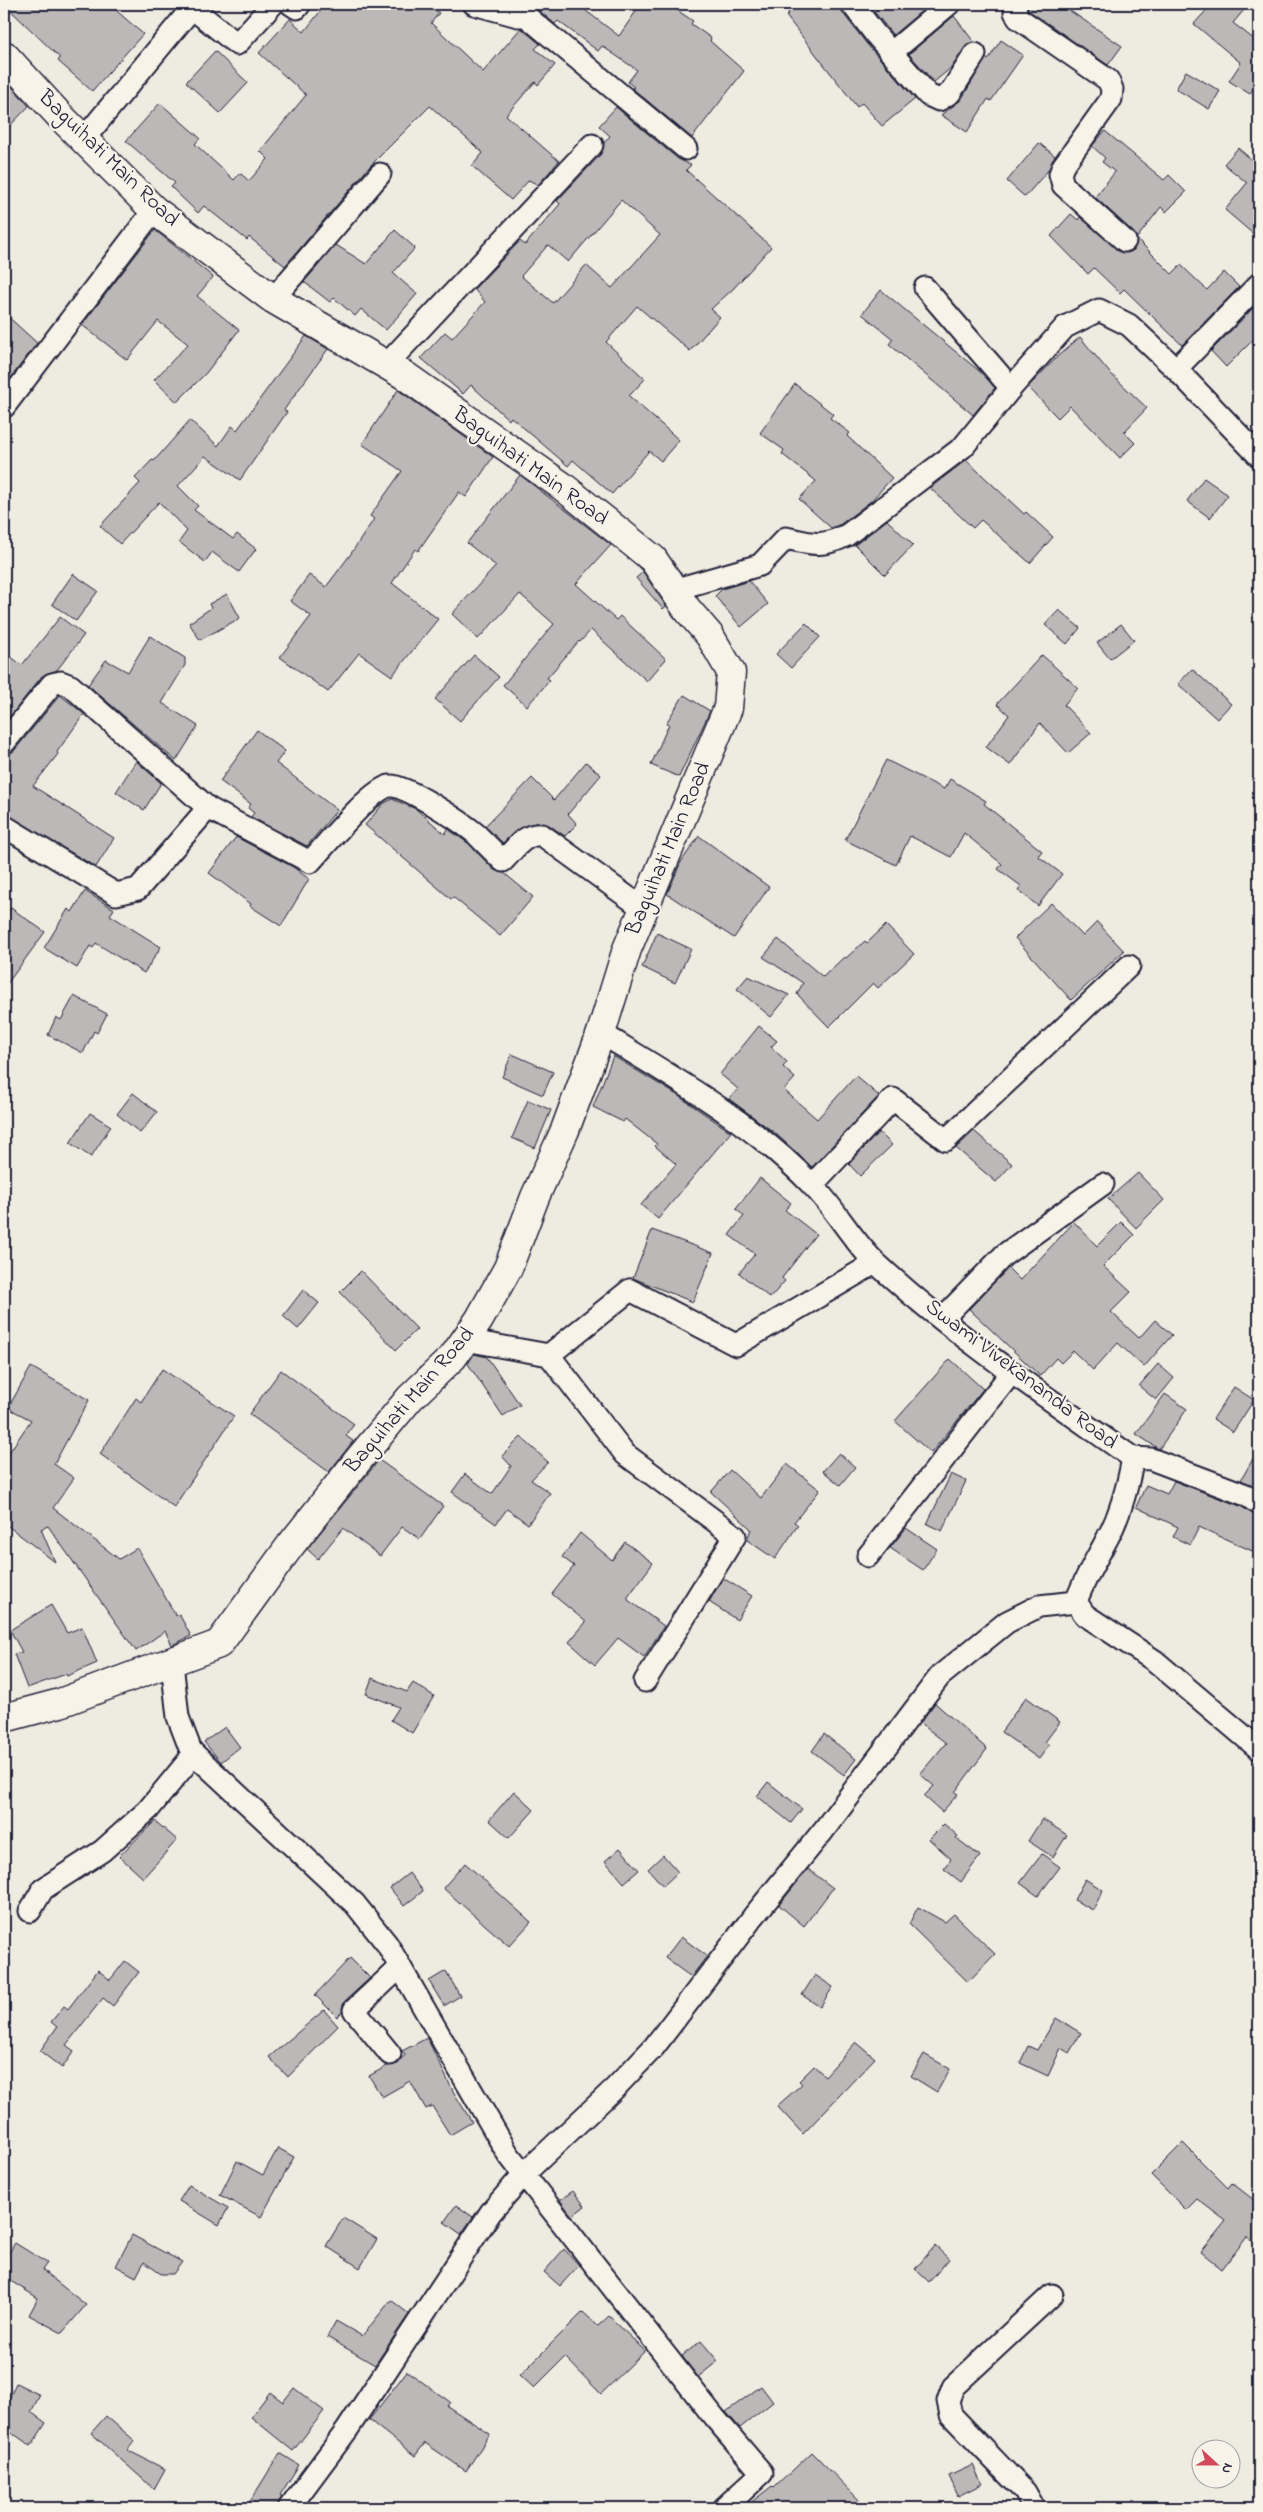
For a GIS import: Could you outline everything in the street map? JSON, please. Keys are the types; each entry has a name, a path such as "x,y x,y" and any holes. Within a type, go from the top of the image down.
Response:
{"street":[{"path":"84,140 192,8 237,44 273,4"},
{"path":"291,4 297,8 300,4"},
{"path":"852,4 928,95 939,100 950,93 976,54"},
{"path":"891,53 950,4"},
{"path":"1016,4 1015,12 1018,18 1108,80 1112,89 1111,99 1063,166 1060,174 1063,185 1125,241"},
{"path":"482,5 526,16 686,149"},
{"name":"Baguihati Main Road","path":"4,55 84,140 154,210 273,299 387,364 562,486 653,559 686,608 710,636 731,672 728,708 627,949 601,1033 565,1130 535,1197 508,1268 454,1357 410,1398 359,1458 290,1546 219,1644 60,1703 4,1718"},
{"path":"387,364 592,146"},
{"path":"273,299 380,174"},
{"path":"4,407 154,210"},
{"path":"1176,369 1259,284"},
{"path":"925,288 1011,388"},
{"path":"673,590 760,565 786,538 817,544 829,544 847,535 963,447 1011,388 1065,328 1099,310 1129,325 1176,369 1259,456"},
{"path":"4,743 52,684 61,682 71,686 208,808 310,862 372,796 389,786 400,788 431,804 474,833 503,861 525,838 535,834 542,835 644,909"},
{"path":"4,826 116,894 138,889 208,808"},
{"path":"812,1185 894,1099 946,1140 1129,966"},
{"name":"Swami Vivekananda Road","path":"601,1033 715,1105 774,1151 812,1185 875,1263 968,1341 1133,1458 1151,1459 1246,1495 1259,1504"},
{"path":"942,1319 1004,1256 1103,1184"},
{"path":"549,1355 630,1290 736,1345 875,1263"},
{"path":"465,1340 549,1355 625,1454 735,1536 645,1681"},
{"path":"868,1556 1012,1372"},
{"path":"1076,1602 1084,1580 1108,1538 1127,1488 1133,1458"},
{"path":"1076,1602 1085,1615 1155,1661 1259,1749"},
{"path":"289,2508 347,2430 491,2212 524,2174 614,2089 654,2047 753,1917 823,1831 940,1676 1007,1622 1040,1606 1076,1602"},
{"path":"172,1663 178,1717 194,1754 354,1904 387,1944 508,2154 714,2417 762,2473 724,2508"},
{"path":"30,1911 43,1888 102,1851 148,1810 194,1754"},
{"path":"390,2054 354,2010 400,1967"},
{"path":"1034,2508 1025,2492 951,2415 948,2401 953,2387 1052,2295"}],"building":[{"path":"4,4 109,4 143,34 92,91 58,61 60,58"},
{"path":"326,4 425,4 439,13 431,23 483,72 521,28 540,44 535,49 555,65 538,85 535,82 506,115 559,161 538,185 529,180 511,200 472,166 483,153 430,106 370,166 285,266 249,237 247,240 204,206 198,213 171,187 175,183 126,141 160,103 200,138 195,144 234,180 240,173 249,181 268,159 260,151 306,95 259,53 290,19 304,32"},
{"path":"535,4 577,4 619,36 641,4 668,4 693,21 691,24 711,38 710,41 744,71 692,138 632,88 634,87 628,82 637,70 602,46 598,51 558,21 555,24 537,9 539,7"},
{"path":"782,4 840,4 842,12 866,43 915,99 882,126 862,103 857,107 786,16 789,13"},
{"path":"868,4 930,4 893,35"},
{"path":"1028,4 1060,4 1122,46 1108,65 1028,10"},
{"path":"1212,4 1249,4 1233,23 1255,40 1259,33 1259,78 1250,94 1229,81 1241,63 1194,24"},
{"path":"954,16 974,42 965,47 952,67 934,82 909,54"},
{"path":"1001,40 1023,55 991,101 988,99 967,132 941,115 961,100 986,58 988,60"},
{"path":"215,51 248,83 220,113 186,82"},
{"path":"1186,71 1220,91 1209,109 1176,89"},
{"path":"4,78 29,106 4,132"},
{"path":"616,107 678,159 691,165 686,170 771,247 733,289 711,309 720,317 690,351 637,306 606,342 645,379 629,396 679,440 661,461 649,451 612,494 573,460 568,466 511,417 509,420 471,385 463,394 421,358 445,332 452,338 485,302 474,289 520,241 525,245 560,204 557,201 601,154 604,143 610,136 599,126","holes":["621,200 660,235 612,288 586,265 553,303 521,276 548,245 568,262"]},
{"path":"1105,131 1164,180 1169,175 1186,192 1166,212 1161,207 1137,238 1095,197 1115,172 1102,162 1105,158 1092,146"},
{"path":"1039,143 1055,156 1049,169 1025,197 1007,181"},
{"path":"1238,148 1259,166 1259,239 1225,210 1247,183 1224,164"},
{"path":"1071,214 1078,220 1080,217 1122,253 1134,250 1137,239 1172,274 1181,265 1207,290 1224,272 1239,287 1182,345 1124,289 1120,293 1094,268 1088,274 1051,236"},
{"path":"155,230 213,277 197,296 239,330 206,373 177,402 154,380 188,344 158,321 127,360 82,325"},
{"path":"395,230 415,248 393,273 417,294 386,330 361,309 355,316 334,298 330,302 304,282 336,245 366,264"},
{"path":"881,290 984,375 995,388 973,415 889,344 893,339 862,314"},
{"path":"1257,304 1259,306 1259,334 1226,367 1211,351"},
{"path":"4,313 37,343 4,387"},
{"path":"306,336 328,349 284,410 287,412 240,480 205,456 178,486 198,506 194,510 233,539 237,534 256,549 239,572 212,552 205,562 179,542 187,531 159,502 120,544 100,526 140,483 135,478 152,460 154,461 190,420 218,446 232,426 237,430"},
{"path":"1080,337 1109,372 1147,408 1124,432 1135,443 1120,458 1070,406 1058,418 1028,387 1059,355"},
{"path":"795,384 833,414 830,418 850,433 847,436 892,478 872,500 841,524 831,528 799,499 816,481 782,454 784,450 760,433"},
{"path":"398,390 493,457 466,497 459,492 418,551 415,549 392,583 438,619 392,676 359,653 328,692 280,657 311,616 290,601 309,575 326,587 374,519 370,516 402,471 362,444"},
{"path":"966,460 1024,514 1026,512 1053,537 1030,563 981,520 973,528 930,488"},
{"path":"520,475 611,545 576,584 616,620 620,616 666,659 647,681 591,630 547,678 550,680 527,706 503,685 554,624 520,594 478,639 452,614 496,566 467,543"},
{"path":"1204,478 1228,495 1210,518 1187,501"},
{"path":"887,520 913,545 885,575 855,545"},
{"path":"643,572 666,606 663,609 636,578"},
{"path":"73,574 98,591 76,621 52,604"},
{"path":"749,581 768,604 741,627 715,596 722,589"},
{"path":"227,594 240,618 200,640 189,623 211,608 209,604"},
{"path":"1059,610 1080,628 1067,644 1045,625"},
{"path":"60,617 84,635 57,670 42,676 4,724 4,652 22,665"},
{"path":"806,623 820,637 791,668 776,654"},
{"path":"1121,624 1134,640 1110,659 1097,643"},
{"path":"150,636 185,658 185,665 162,703 198,726 176,761 88,685 106,660 128,672"},
{"path":"474,655 499,677 460,721 435,699"},
{"path":"1042,655 1078,688 1064,705 1091,733 1068,753 1040,723 1010,765 986,747 1009,715 997,704"},
{"path":"1192,669 1231,704 1217,719 1178,684"},
{"path":"60,695 84,714 57,752 58,754 33,786 114,838 96,867 4,813 4,755 14,751"},
{"path":"684,695 710,711 679,777 651,765 669,724 666,723"},
{"path":"257,730 285,751 276,763 337,810 307,846 251,817 254,813 248,808 251,804 220,781"},
{"path":"886,760 944,789 950,779 986,801 984,804 1042,851 1038,856 1062,874 1038,906 1018,890 1021,886 998,869 1002,864 964,833 951,857 910,836 896,865 845,840"},
{"path":"136,761 161,783 144,810 116,792"},
{"path":"586,762 601,775 568,814 577,824 565,836 549,825 539,822 519,828 503,843 485,826 532,778 554,800"},
{"path":"392,799 416,809 445,834 448,829 468,843 494,870 504,873 533,897 500,936 453,897 451,899 365,825 383,804"},
{"path":"699,836 769,887 734,938 667,894 681,862"},
{"path":"236,837 293,867 309,879 281,926 250,906 251,904 209,873"},
{"path":"85,891 114,909 110,915 161,947 144,973 96,943 93,948 90,946 77,968 44,948 68,909 72,912"},
{"path":"1051,903 1083,936 1097,922 1124,951 1071,1000 1015,938"},
{"path":"11,908 45,932 4,988 4,918"},
{"path":"886,925 914,954 878,988 873,983 829,1027 797,994 803,983 763,957 778,939 823,977 844,957 846,958 865,941 867,943"},
{"path":"657,933 691,949 675,983 642,967"},
{"path":"748,976 789,995 771,1017 737,989"},
{"path":"74,996 107,1014 97,1033 94,1031 83,1053 48,1035 56,1017 61,1020"},
{"path":"759,1026 777,1041 771,1047 787,1062 783,1067 795,1078 784,1090 817,1119 856,1076 879,1096 812,1167 775,1133 729,1099 738,1089 720,1074"},
{"path":"512,1054 553,1072 543,1095 502,1077"},
{"path":"613,1056 677,1095 731,1132 658,1219 641,1205 676,1164 655,1146 657,1144 625,1119 623,1122 593,1107"},
{"path":"133,1093 157,1112 140,1133 117,1114"},
{"path":"528,1100 551,1110 535,1148 512,1138"},
{"path":"90,1113 111,1126 91,1157 70,1143"},
{"path":"974,1131 1012,1164 996,1182 956,1148"},
{"path":"879,1132 892,1145 860,1176 849,1164"},
{"path":"1138,1173 1164,1200 1136,1228 1108,1199"},
{"path":"760,1178 791,1203 785,1210 816,1234 782,1278 785,1281 770,1298 739,1273 755,1254 729,1235 744,1216 736,1209"},
{"path":"1074,1222 1097,1246 1121,1222 1134,1235 1103,1266 1131,1292 1111,1312 1139,1338 1155,1320 1172,1335 1144,1367 1118,1343 1093,1370 1073,1351 1061,1363 1056,1358 1040,1376 969,1309 1008,1268 1020,1280"},
{"path":"652,1230 713,1253 693,1302 633,1278"},
{"path":"361,1271 417,1329 396,1350 340,1292"},
{"path":"303,1290 319,1303 298,1329 283,1316"},
{"path":"474,1354 487,1357 520,1405 503,1416 468,1364"},
{"path":"950,1359 983,1389 931,1453 895,1421"},
{"path":"1158,1364 1174,1378 1156,1400 1139,1386"},
{"path":"31,1367 89,1400 54,1464 74,1478 53,1508 119,1559 137,1548 176,1616 179,1614 191,1636 172,1645 165,1631 136,1651 48,1526 41,1529 55,1562 4,1523 4,1460 31,1420 8,1408"},
{"path":"162,1369 234,1416 174,1507 100,1454 136,1398 141,1402"},
{"path":"281,1370 354,1424 346,1436 353,1441 329,1472 249,1414"},
{"path":"1234,1387 1254,1400 1233,1432 1213,1419"},
{"path":"1165,1394 1187,1409 1159,1449 1136,1434"},
{"path":"521,1437 548,1462 531,1480 550,1493 528,1524 507,1509 496,1524 452,1492 465,1474 492,1494 511,1466 502,1456"},
{"path":"1259,1448 1259,1489 1241,1480"},
{"path":"839,1453 855,1467 840,1485 823,1471"},
{"path":"379,1460 443,1506 420,1539 402,1527 380,1556 343,1528 318,1559 307,1549"},
{"path":"787,1464 820,1490 794,1522 798,1525 775,1559 747,1540 751,1529 711,1492 730,1470 761,1498"},
{"path":"951,1474 966,1481 942,1531 927,1524"},
{"path":"1174,1481 1240,1506 1259,1516 1259,1554 1199,1527 1190,1545 1173,1537 1178,1527 1136,1507 1146,1485 1167,1494"},
{"path":"906,1528 937,1549 923,1570 890,1548"},
{"path":"580,1533 612,1560 625,1542 653,1563 628,1597 628,1600 664,1626 644,1657 618,1638 595,1665 569,1642 586,1622 552,1594 574,1566 562,1557"},
{"path":"723,1578 752,1596 737,1620 709,1602"},
{"path":"51,1605 67,1633 82,1627 97,1663 67,1676 66,1674 27,1688 14,1654 22,1652 10,1630"},
{"path":"372,1678 407,1692 413,1683 434,1696 412,1733 391,1720 399,1707 366,1694"},
{"path":"1026,1697 1060,1722 1045,1742 1049,1745 1039,1759 1001,1732"},
{"path":"935,1703 987,1749 955,1792 958,1794 942,1812 924,1796 934,1786 920,1774 946,1743 920,1723"},
{"path":"225,1727 240,1747 221,1762 204,1742"},
{"path":"824,1734 856,1759 844,1775 812,1751"},
{"path":"768,1782 802,1809 791,1823 757,1796"},
{"path":"514,1791 534,1810 509,1838 489,1820"},
{"path":"1042,1819 1067,1835 1053,1857 1028,1841"},
{"path":"155,1821 177,1840 143,1878 119,1856"},
{"path":"944,1824 958,1836 956,1838 980,1856 961,1882 944,1869 951,1859 929,1839"},
{"path":"620,1848 639,1870 624,1883 605,1861"},
{"path":"1042,1854 1060,1867 1038,1896 1020,1883"},
{"path":"663,1855 678,1872 663,1886 648,1869"},
{"path":"465,1863 531,1922 509,1946 443,1888"},
{"path":"808,1869 833,1888 804,1926 779,1905"},
{"path":"409,1873 423,1891 404,1906 390,1888"},
{"path":"1085,1879 1103,1890 1093,1910 1074,1900"},
{"path":"918,1907 945,1922 954,1914 995,1954 968,1982 909,1924"},
{"path":"681,1937 707,1956 691,1977 665,1958"},
{"path":"350,1958 370,1978 345,2001 342,2012 337,2017 315,1995"},
{"path":"125,1961 139,1972 113,2006 103,1998 66,2045 74,2051 62,2068 40,2051 57,2027 51,2022 64,2006 68,2009 98,1970 110,1980"},
{"path":"446,1971 460,1996 444,2006 429,1981"},
{"path":"815,1975 833,1987 820,2007 802,1995"},
{"path":"324,2010 338,2026 288,2077 269,2057"},
{"path":"1056,2018 1081,2033 1069,2053 1061,2048 1048,2076 1020,2063 1028,2046 1037,2050"},
{"path":"427,2038 454,2093 472,2122 450,2135 432,2106 426,2109 410,2081 382,2097 369,2076 387,2066 398,2064 405,2055 402,2051"},
{"path":"856,2042 875,2058 803,2134 777,2106 802,2084 799,2081 814,2066 825,2076"},
{"path":"924,2054 950,2069 937,2092 911,2076"},
{"path":"1183,2143 1228,2188 1232,2183 1259,2204 1259,2247 1247,2237 1222,2269 1201,2252 1226,2221 1197,2199 1186,2210 1151,2175"},
{"path":"278,2148 294,2157 261,2217 220,2195 237,2161 263,2175"},
{"path":"189,2185 228,2208 219,2225 179,2201"},
{"path":"573,2191 585,2206 572,2216 560,2200"},
{"path":"456,2205 473,2217 461,2234 444,2222"},
{"path":"343,2218 377,2239 360,2268 326,2246"},
{"path":"132,2235 182,2262 173,2274 161,2274 144,2262 136,2277 116,2266"},
{"path":"15,2243 47,2263 42,2270 86,2305 62,2333 29,2315 38,2298 4,2277 4,2261"},
{"path":"935,2246 949,2259 929,2282 915,2269"},
{"path":"564,2249 579,2265 560,2286 544,2272"},
{"path":"391,2300 409,2314 375,2365 327,2337 336,2321 362,2336"},
{"path":"583,2312 598,2326 609,2316 645,2351 601,2394 565,2357 534,2388 520,2375"},
{"path":"701,2341 718,2361 698,2377 682,2356"},
{"path":"407,2371 450,2402 447,2406 490,2434 466,2471 425,2443 415,2456 369,2420"},
{"path":"16,2383 40,2395 31,2412 46,2423 31,2446 4,2427 4,2410"},
{"path":"761,2386 773,2402 740,2428 726,2412"},
{"path":"294,2388 324,2411 293,2451 251,2417 270,2392 283,2402"},
{"path":"106,2416 135,2441 127,2450 165,2469 154,2489 91,2433"},
{"path":"812,2452 867,2508 744,2508 772,2486 774,2488"},
{"path":"280,2453 299,2465 280,2495 282,2496 277,2508 246,2508"},
{"path":"973,2465 982,2484 958,2496 949,2476"}]}
